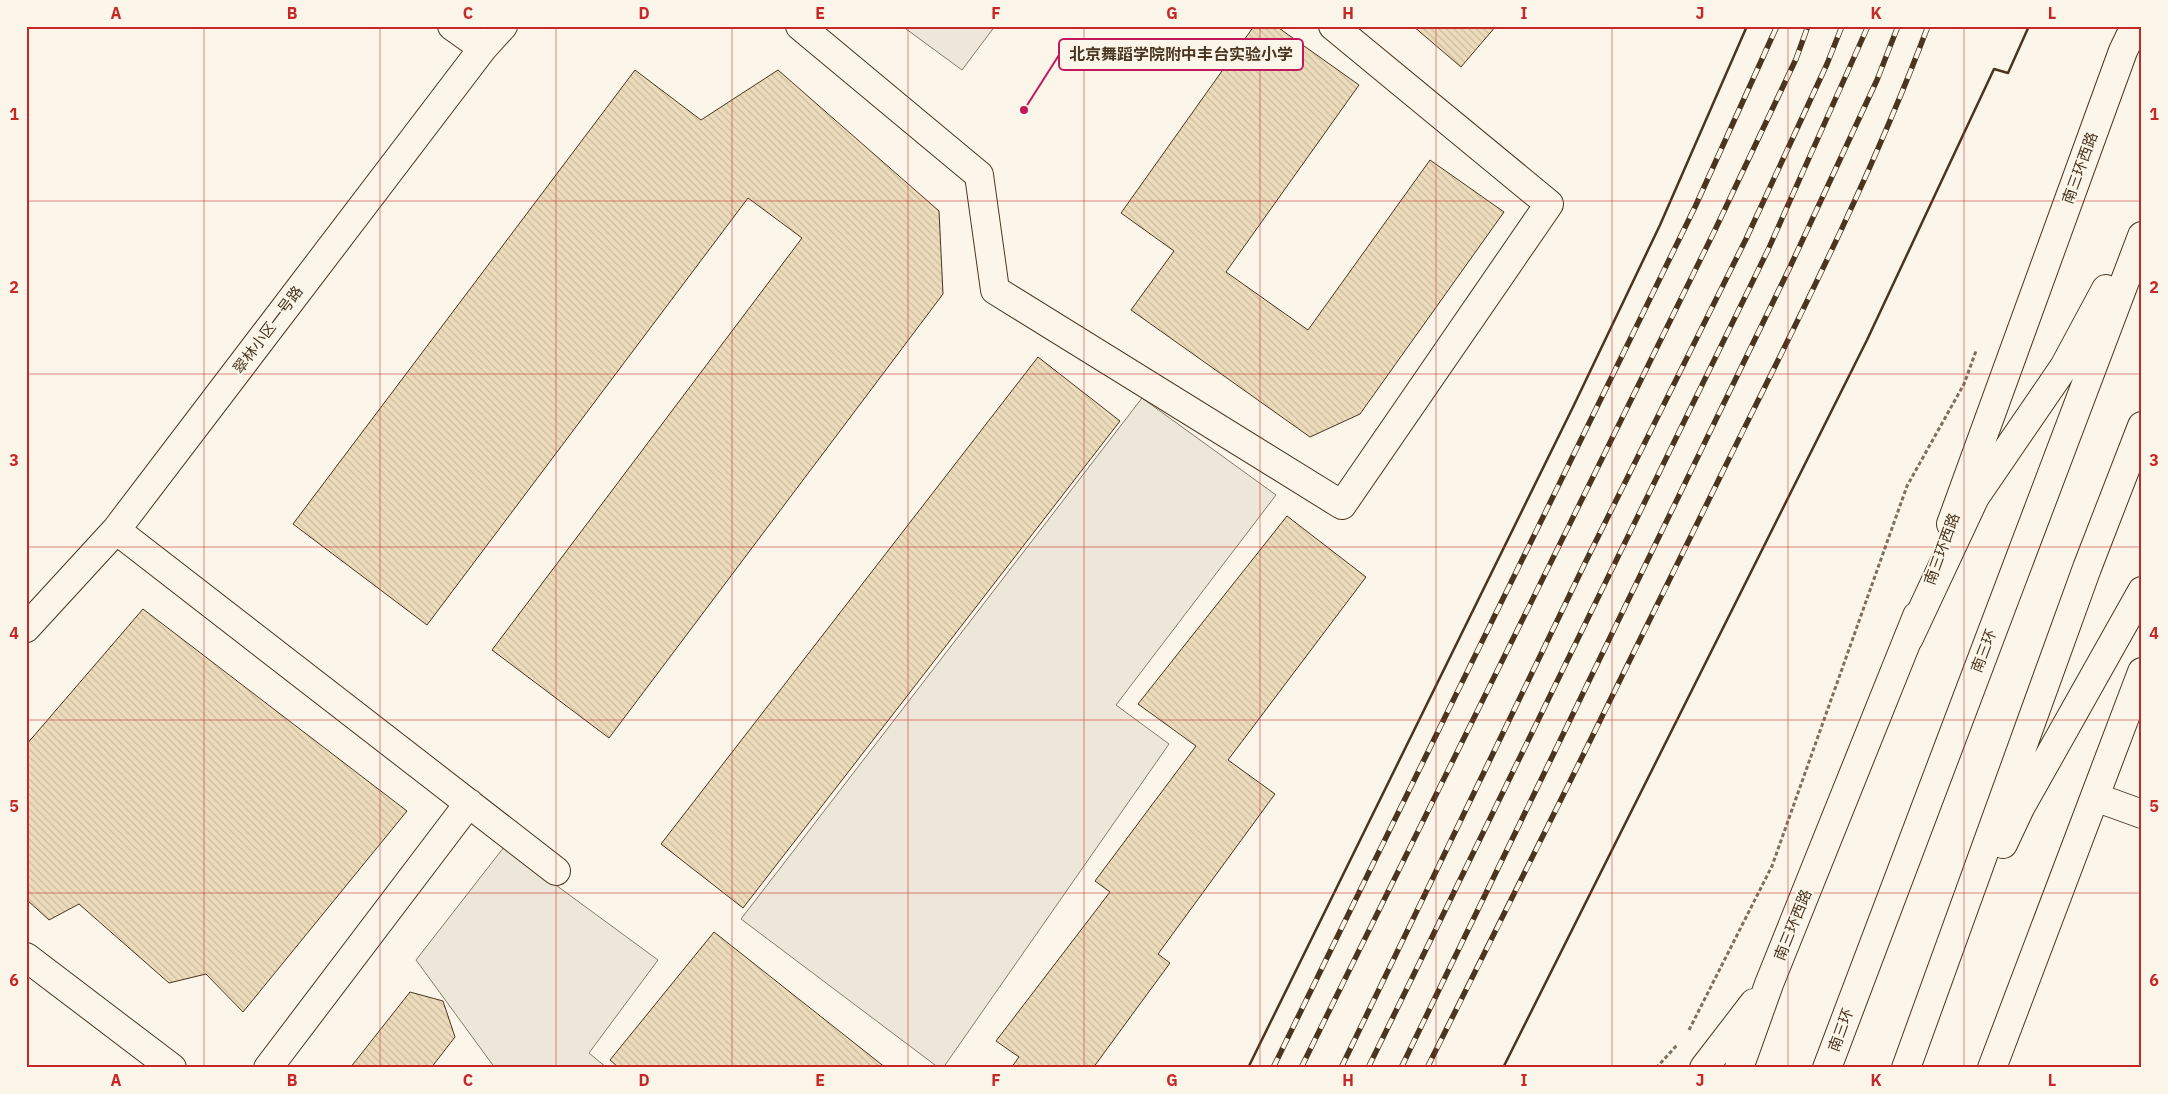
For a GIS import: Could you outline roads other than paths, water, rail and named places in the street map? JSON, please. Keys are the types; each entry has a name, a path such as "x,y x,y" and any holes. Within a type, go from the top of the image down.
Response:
{"main road":[{"path":"452,26 483,48"},
{"name":"翠林小区一号路","path":"26,628 116,530 483,48 503,26"},
{"path":"800,26 979,175 995,290 1342,505 1549,204 1333,26"},
{"name":"南三环西路","path":"1739,1068 1769,984 1909,638 2123,51 2135,26"},
{"path":"1909,638 1975,497 2064,367 2142,224"},
{"name":"南三环","path":"1827,1068 2142,236"},
{"path":"1906,1068 2086,568 2142,426"},
{"path":"116,530 556,871"},
{"path":"1931,997 2020,808 2142,591"},
{"path":"1992,1068 2142,672"},
{"path":"2095,798 2142,814"},
{"path":"268,1068 469,803"},
{"path":"26,957 172,1068"},
{"path":"1704,1068 1769,984"}],"railway":[{"path":"1273,1068 1695,207 1777,26"},
{"path":"1301,1068 1715,230 1796,59 1808,26"},
{"path":"1341,1068 1587,559 1746,239 1827,64 1842,26"},
{"path":"1368,1068 1768,250 1868,26"},
{"path":"1401,1068 1790,267 1877,80 1898,26"},
{"path":"1427,1068 1832,250 1882,139 1928,26"}],"place":[{"name":"北京舞蹈学院附中丰台实验小学","path":"1024,110"}]}
